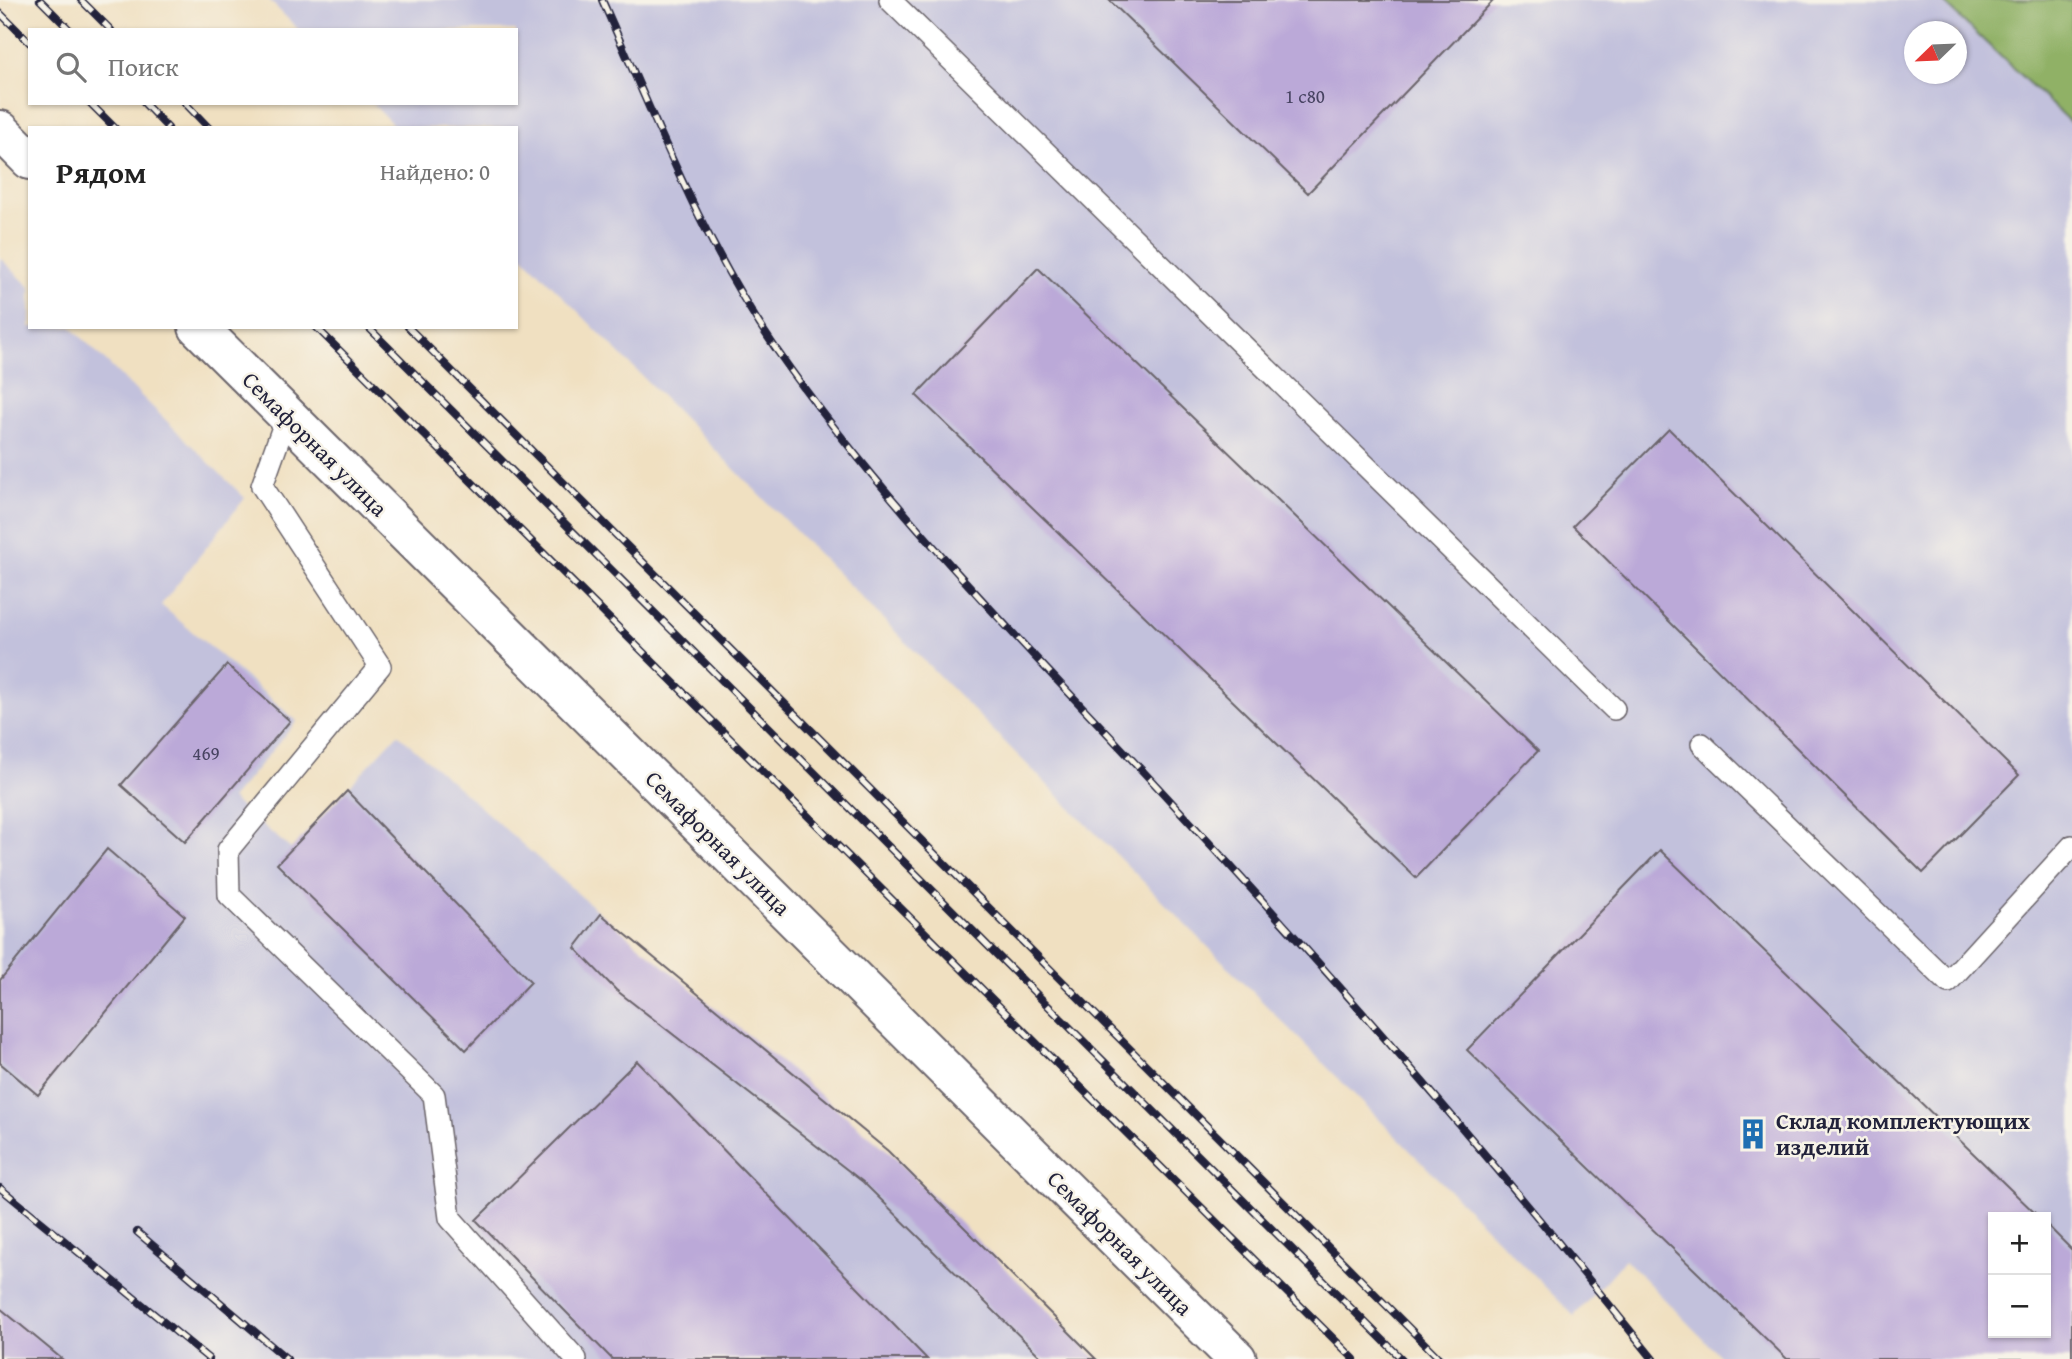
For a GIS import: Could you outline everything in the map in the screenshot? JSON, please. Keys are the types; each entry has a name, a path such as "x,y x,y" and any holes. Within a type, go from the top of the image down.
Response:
{"highway":[{"path":"0,130 28,158"},
{"name":"Семафорная улица","path":"200,329 1237,1359"}],"lane":[{"path":"890,0 1614,709"},
{"path":"287,416 262,486 380,666 228,849 229,895 434,1095 450,1219 576,1359"},
{"path":"1702,744 1948,982 2067,861"}],"shaded area":[{"path":"269,0 2072,0 2072,1359 1723,1359 1625,1259 1574,1316 518,251 518,126 394,126 374,105 518,105 518,28 297,28"},
{"path":"0,258 28,285 28,329 73,329 245,498 161,605 297,721 231,799 291,849 398,734 601,914 888,1151 1096,1359 0,1359"}],"green space":[{"path":"1941,0 2072,0 2072,124 1967,25 1967,21 1963,21"}],"building":[{"path":"1109,0 1494,0 1308,193"},
{"path":"1038,268 1538,751 1416,878 916,395"},
{"path":"1669,429 2019,775 1923,873 1573,526"},
{"path":"227,665 290,721 185,842 121,785"},
{"path":"347,791 531,982 466,1050 277,864"},
{"path":"107,849 185,916 38,1095 0,1063 0,980"},
{"name":"Склад комплектующих изделий","path":"1660,850 2034,1212 1988,1212 1988,1338 2051,1338 2051,1229 2072,1250 2072,1359 1787,1359 1467,1050"},
{"path":"601,914 888,1151 1096,1359 1043,1359 863,1182 616,990 575,948"},
{"path":"637,1061 927,1359 612,1359 476,1220"},
{"path":"0,1308 62,1359 0,1359"}],"railway":[{"path":"40,0 68,28"},
{"path":"81,0 109,28"},
{"path":"602,0 702,223 749,308 821,411 868,470 968,585 1238,874 1360,1010 1538,1218 1653,1359"},
{"path":"0,13 28,41"},
{"path":"92,105 113,126"},
{"path":"146,105 166,126"},
{"path":"187,105 207,126"},
{"path":"318,329 1354,1359"},
{"path":"370,329 1402,1359"},
{"path":"410,329 1440,1359"},
{"path":"0,1188 209,1359"},
{"path":"137,1232 287,1359"}],"place":[{"name":"Склад комплектующих изделий","path":"1753,1134"}]}
